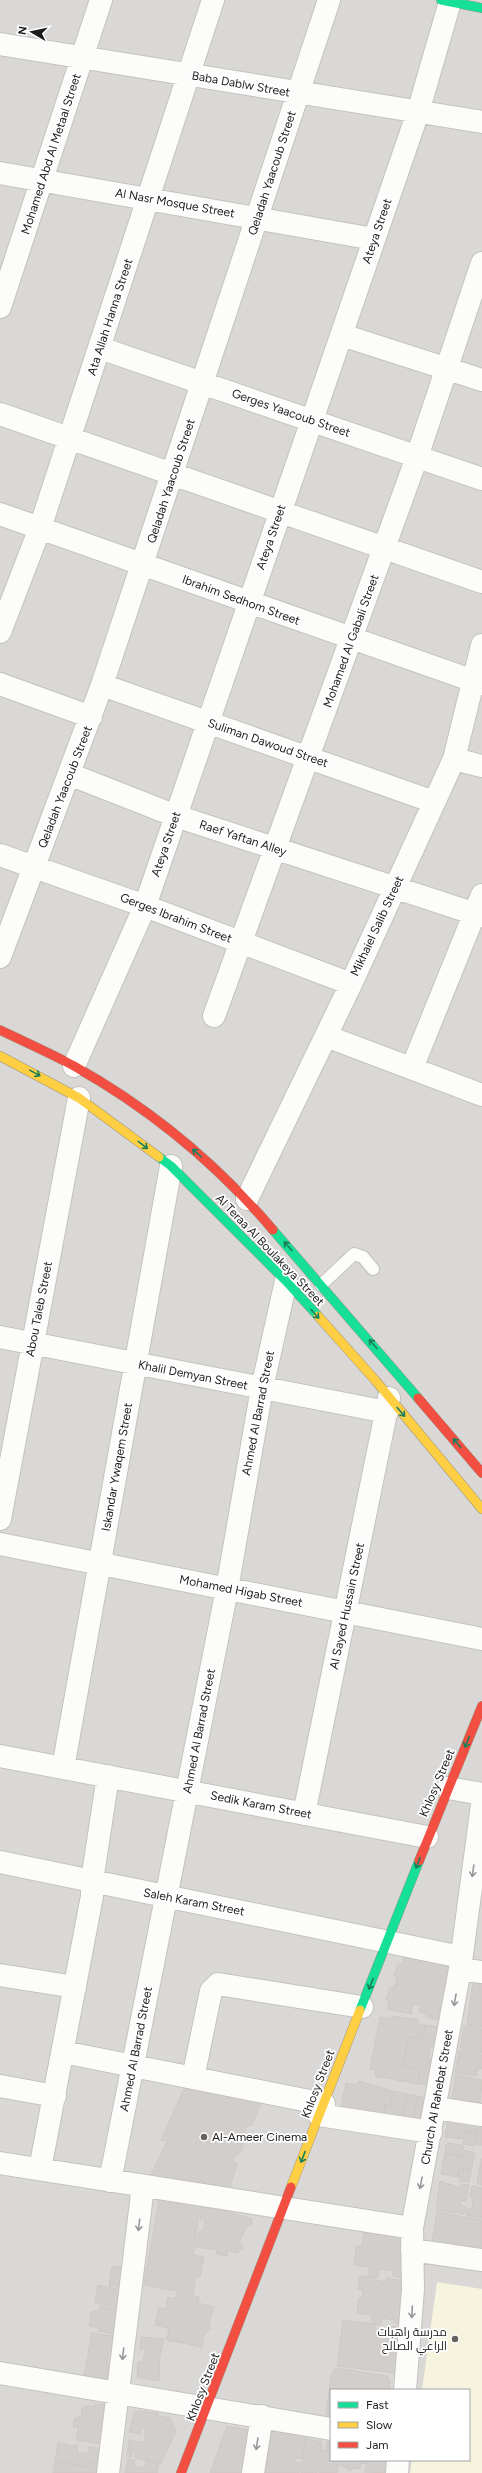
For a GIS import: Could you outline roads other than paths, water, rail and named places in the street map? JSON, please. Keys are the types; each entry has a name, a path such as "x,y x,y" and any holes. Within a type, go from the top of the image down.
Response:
{"main road":[{"path":"445,1 482,8"},
{"name":"Al Teraa Al Boulakeya Street","path":"0,1030 74,1066 137,1106 189,1146 246,1199 321,1285 383,1373 388,1405 482,1509"},
{"name":"Al Teraa Al Boulakeya Street","path":"0,1056 79,1098 171,1166 286,1281 383,1373 482,1473"},
{"name":"Khlosy Street","path":"182,2473 210,2406 282,2209 388,1941 427,1837 482,1706"}],"street":[{"name":"Mohamed Abd Al Metaal Street","path":"0,307 101,0"},
{"name":"Ata Allah Hanna Street","path":"0,632 6,599 40,528 213,0"},
{"name":"Qeladah Yaacoub Street","path":"0,957 91,717 143,565 329,0"},
{"name":"Ateya Street","path":"74,1066 145,906 418,112 445,1"},
{"name":"Baba Dablw Street","path":"0,44 298,94 482,122"},
{"name":"Al Nasr Mosque Street","path":"0,173 258,217 374,239"},
{"name":"Mohamed Al Gabali Street","path":"214,1016 352,640 417,456 482,263"},
{"path":"342,335 482,380"},
{"name":"Gerges Yaacoub Street","path":"100,348 482,479"},
{"path":"0,414 482,582"},
{"name":"Ibrahim Sedhom Street","path":"0,514 352,640 477,683"},
{"name":"Mikhaiel Salib Street","path":"246,1199 351,984 454,759 477,683 482,645"},
{"path":"0,684 91,717"},
{"name":"Suliman Dawoud Street","path":"102,685 434,802"},
{"path":"454,759 482,766"},
{"name":"Raef Yaftan Alley","path":"70,774 176,816 396,886 480,908"},
{"name":"Gerges Ibrahim Street","path":"0,855 145,906 351,984"},
{"path":"412,1068 480,908"},
{"path":"326,1036 482,1095"},
{"name":"Abou Taleb Street","path":"0,1519 79,1098"},
{"name":"Iskandar Ywaqem Street","path":"62,1768 171,1166"},
{"name":"Ahmed Al Barrad Street","path":"110,2181 227,1589 262,1388 286,1281"},
{"name":"Khalil Demyan Street","path":"0,1337 262,1388 388,1405"},
{"name":"Al Sayed Hussain Street","path":"304,1814 388,1405"},
{"name":"Mohamed Higab Street","path":"0,1544 482,1639"},
{"name":"Sedik Karam Street","path":"0,1756 427,1837"},
{"path":"40,2170 92,1896 92,1881 108,1776"},
{"path":"448,1788 482,1794"},
{"name":"Church Al Rahebat Street","path":"405,2389 413,2289 412,2228 431,2132 461,1963 482,1805"},
{"name":"Saleh Karam Street","path":"0,1862 388,1941 461,1963 482,1972"},
{"path":"0,1975 75,1987"},
{"path":"192,2078 211,1991 218,1984 362,2007"},
{"path":"63,2052 192,2078 321,2110 431,2132"},
{"path":"0,2086 54,2096"},
{"path":"435,2108 482,2115"},
{"path":"0,2163 282,2209 412,2228"},
{"path":"108,2473 143,2186"},
{"path":"412,2250 482,2260"},
{"path":"0,2373 210,2406 330,2429"},
{"path":"253,2473 262,2416"},
{"path":"397,2473 398,2461"}],"lane":[{"path":"321,1285 354,1254 363,1257 374,1269"}],"place":[{"name":"Al-Ameer Cinema","path":"204,2137"},
{"name":"مدرسة راهبات الراعي الصالح","path":"455,2339"}]}
